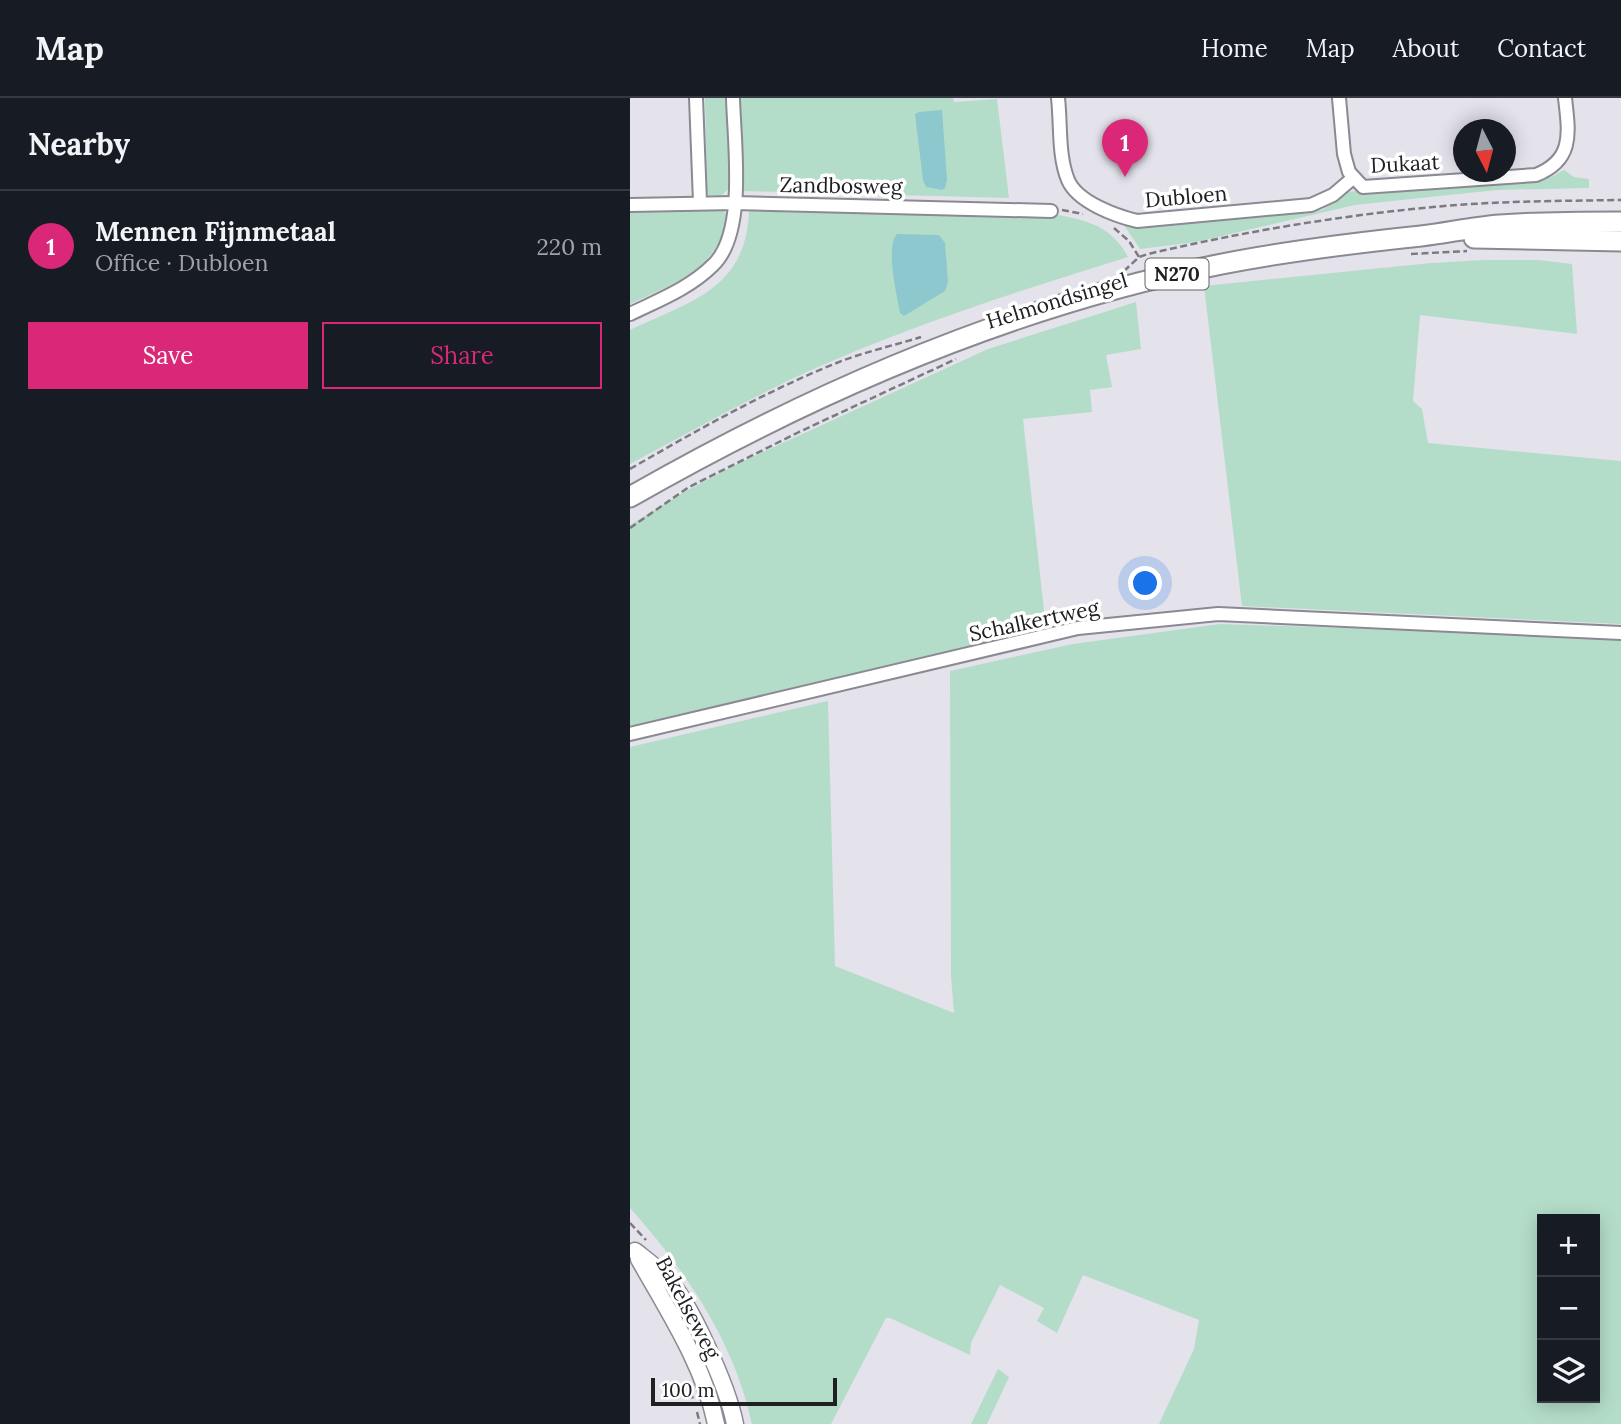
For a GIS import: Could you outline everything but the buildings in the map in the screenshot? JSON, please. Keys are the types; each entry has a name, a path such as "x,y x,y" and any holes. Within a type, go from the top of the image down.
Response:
{"main road":[{"name":"Helmondsingel","path":"630,497 683,466 803,406 926,353 1015,320 1144,282 1221,264 1297,251 1499,225 1621,222"},
{"name":"Helmondsingel","path":"1424,236 1621,241"},
{"name":"Bakelseweg","path":"632,1249 687,1348 702,1380 716,1424"},
{"name":"Bakelseweg","path":"632,1249 666,1277 696,1323 718,1372 735,1424"}],"street":[{"path":"696,98 700,202"},
{"path":"630,314 696,280 715,264 726,247 735,203 733,98"},
{"name":"Dubloen","path":"1058,98 1068,181 1079,194 1114,216 1137,221 1311,205 1333,195 1353,178"},
{"name":"Dukaat","path":"1339,98 1344,154 1349,172 1363,187 1536,175 1549,170 1560,160 1567,143 1566,98"},
{"name":"Zandbosweg","path":"630,205 700,202 1051,211"},
{"name":"Schalkertweg","path":"630,734 1078,628 1218,614 1621,633"}],"path":[{"name":"Helmondsingel","path":"1109,226 1129,241 1139,257 1282,226 1339,217 1530,201 1621,200"},
{"path":"1051,211 1080,212 1091,217"},
{"path":"1406,255 1472,251"},
{"path":"630,527 689,487 960,357"},
{"name":"Bakelseweg","path":"684,1374 700,1424"}],"green space":[{"path":"705,98 728,98 730,187 721,196 707,195"},
{"path":"737,98 953,98 954,102 997,99 1009,198 741,191"},
{"path":"1564,170 1574,177 1589,179 1589,188 1496,190 1355,205 1196,242 1140,249 1124,225 1322,210 1349,192 1363,190 1384,193 1532,181 1551,177"},
{"path":"722,208 729,219 714,251 703,263 677,282 630,304 630,212"},
{"path":"749,211 1058,215 1099,227 1115,239 1128,257 967,309 848,354 764,393 630,464 630,330 693,300 726,276 738,259 745,238"},
{"path":"1484,260 1539,260 1572,264 1577,334 1420,315 1413,401 1422,409 1428,443 1621,461 1621,624 1242,606 1204,286"},
{"path":"1136,302 1141,349 1106,355 1112,387 1090,390 1092,412 1023,419 1046,629 630,729 630,525 741,462 988,349"},
{"path":"1220,624 1621,637 1621,1424 1159,1424 1194,1349 1199,1320 1083,1275 1057,1333 1037,1321 1044,1308 1000,1285 971,1343 970,1355 886,1318 831,1424 752,1424 733,1364 705,1309 670,1257 630,1208 630,747 828,701 835,966 954,1013 951,976 950,671 1073,644"},
{"path":"998,1369 1009,1377 987,1424 971,1424"}],"water":[{"path":"942,110 947,180 942,190 926,187 923,180 915,114"},
{"path":"897,234 939,235 945,243 948,282 945,291 904,316 900,313 892,260"}],"place":[{"name":"Mennen Fijnmetaal","path":"1125,177"}]}
